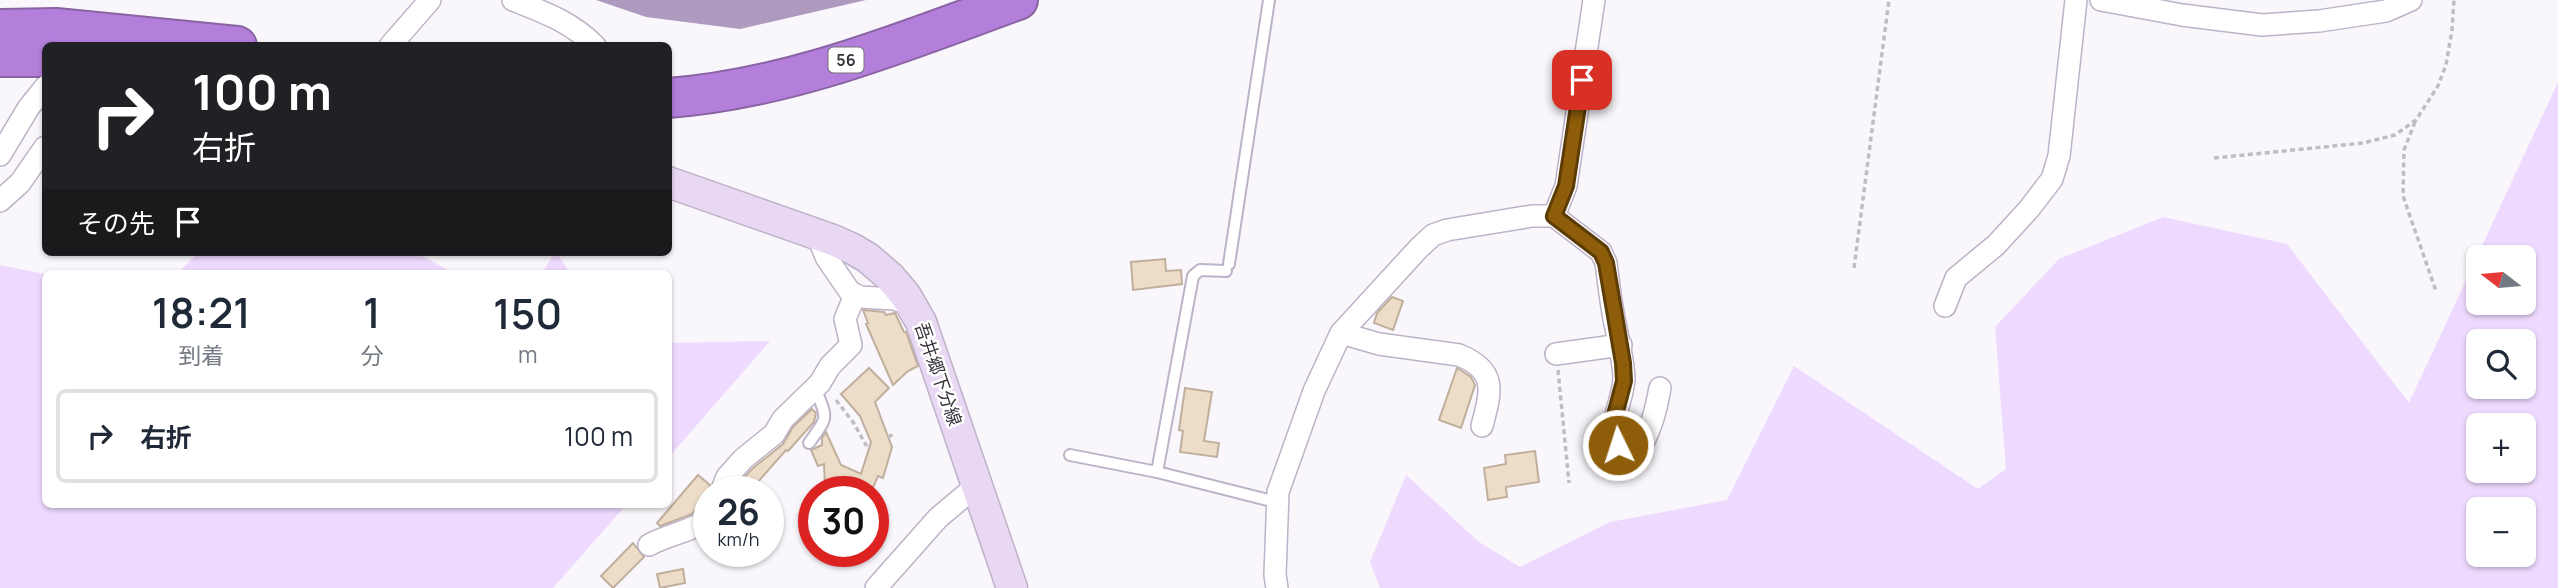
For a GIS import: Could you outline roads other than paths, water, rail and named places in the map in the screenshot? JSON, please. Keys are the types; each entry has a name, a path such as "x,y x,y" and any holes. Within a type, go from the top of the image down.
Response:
{"highway":[{"name":"56","path":"672,98 730,92 841,62 922,37 1018,0"},
{"path":"0,29 56,28 197,42"},
{"path":"0,57 42,57"}],"main road":[{"name":"吾井郷下分線","path":"672,183 817,234 868,258 890,277 912,305 925,334 1012,588"}],"street":[{"path":"393,42 430,0"},
{"path":"513,0 549,13 582,32 591,42"},
{"path":"1554,216 1566,186 1594,0"},
{"path":"1945,306 1956,278 1996,245 2052,179 2059,156 2076,0"},
{"path":"2101,0 2262,26 2386,11 2411,0"},
{"path":"0,155 42,91"},
{"path":"0,201 20,183 42,151"},
{"path":"1277,588 1276,502 1314,391 1340,333 1392,275 1433,235 1447,230 1532,216 1554,216 1601,252 1606,263 1621,345 1624,381 1615,415 1614,432 1618,445 1623,450 1632,453 1638,451 1643,443 1656,410 1660,388"},
{"path":"817,234 833,269 855,295 894,299 912,305"},
{"path":"728,476 743,459 765,443 783,419 818,385 830,366 851,345 845,319 855,295"},
{"path":"1340,333 1379,344 1471,359 1484,370 1489,386 1482,426"},
{"path":"1556,354 1621,345"},
{"path":"876,588 938,518 976,486"},
{"path":"649,545 693,529"}],"lane":[{"path":"1157,472 1193,276 1200,270 1228,268 1269,0"},
{"path":"809,443 826,418 818,385"},
{"path":"1070,455 1157,472 1276,502"}]}
